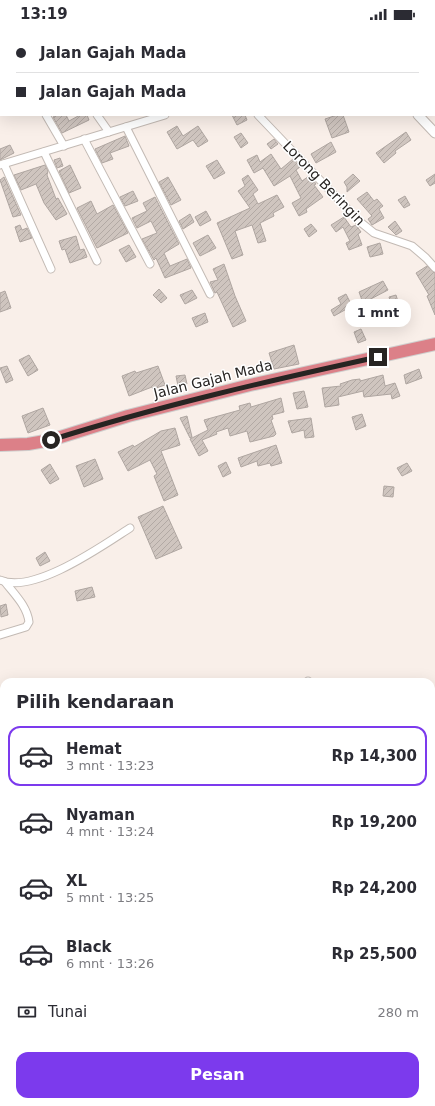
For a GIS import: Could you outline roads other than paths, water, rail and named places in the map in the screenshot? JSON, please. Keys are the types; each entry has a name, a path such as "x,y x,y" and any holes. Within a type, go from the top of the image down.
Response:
{"highway":[{"name":"Jalan Gajah Mada","path":"0,445 28,444 51,440 128,416 250,385 435,344"}],"street":[{"path":"47,116 64,146"},
{"path":"98,116 109,132"},
{"path":"51,269 2,165 162,116"},
{"name":"Lorong Beringin","path":"259,116 359,220 374,233 412,246 435,268"},
{"path":"419,116 434,130"},
{"path":"126,127 210,294"},
{"path":"84,139 150,264"},
{"path":"44,152 97,261"},
{"path":"2,582 21,583 56,572 96,550 130,528"},
{"path":"0,635 26,627 29,622 28,615 22,603 2,582"}]}
